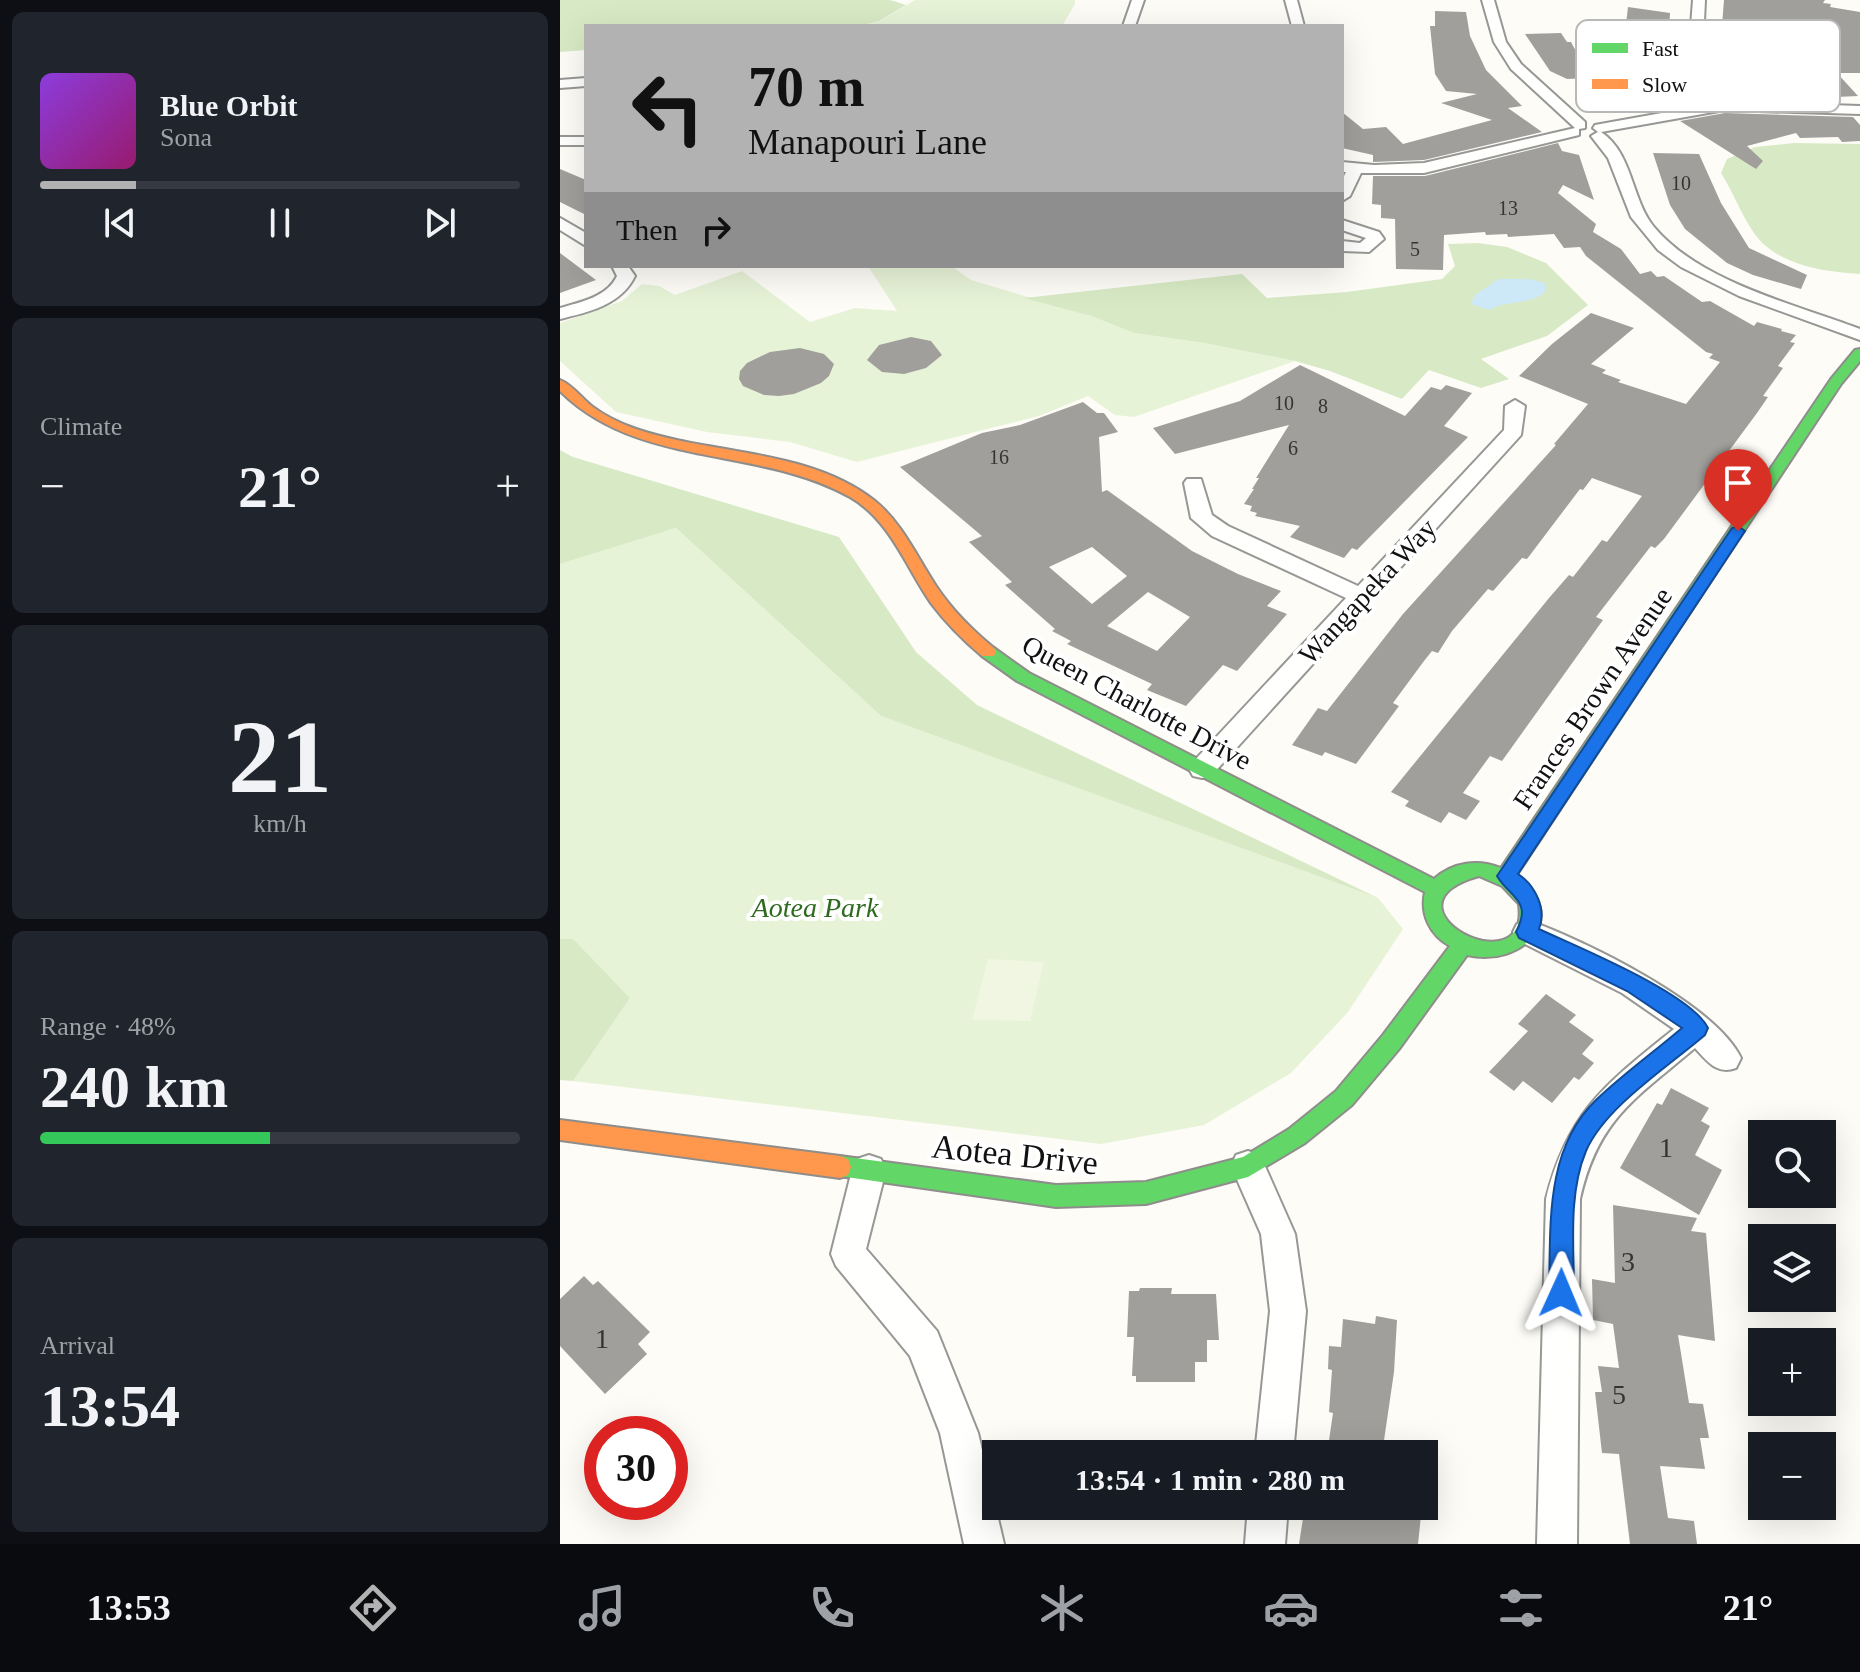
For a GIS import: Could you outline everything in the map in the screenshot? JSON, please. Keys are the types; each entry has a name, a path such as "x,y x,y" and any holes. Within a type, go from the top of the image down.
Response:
{"street":[{"path":"1130,24 1138,0"},
{"path":"1291,0 1297,24"},
{"path":"1488,0 1499,40 1510,59 1577,129"},
{"path":"1698,20 1699,0"},
{"path":"560,84 584,82"},
{"path":"1840,109 1860,110"},
{"path":"1348,168 1424,168 1577,129 1599,132 1699,112"},
{"path":"1599,132 1619,161 1644,227 1668,251 1714,278 1860,335"},
{"path":"560,141 584,141"},
{"path":"560,223 584,240"},
{"path":"1344,226 1373,235 1376,239 1363,248 1344,246"},
{"path":"560,314 608,297 621,289 626,276 621,268"},
{"name":"Frances Brown Avenue","path":"1506,876 1836,382 1860,353"},
{"name":"Queen Charlotte Drive","path":"560,384 595,415 642,436 797,469 858,495 889,520 940,604 964,632 985,650 1053,695 1434,888"},
{"name":"Wangapeka Way","path":"1202,769 1514,431 1515,406"},
{"path":"1194,483 1202,518 1220,531 1361,596"},
{"path":"1465,869 1493,871 1517,883 1531,902 1531,923 1518,941 1492,949 1463,944 1438,925 1431,913 1430,900 1434,888 1452,872 1465,869"},
{"path":"1527,932 1634,984 1672,1007 1698,1028 1725,1058"},
{"name":"Aotea Drive","path":"560,1130 1056,1196 1146,1193 1248,1166 1297,1136 1344,1098 1391,1042 1463,944"},
{"path":"1557,1544 1563,1199 1567,1174 1585,1131 1603,1108 1698,1028"},
{"path":"1248,1166 1278,1234 1288,1311 1275,1440"},
{"path":"869,1170 848,1254 924,1344 959,1433 984,1544"},
{"path":"1265,1544 1267,1520"}],"green space":[{"path":"560,0 890,0 906,5 868,24 584,24 584,50 560,52"},
{"path":"915,0 1075,0 1063,24 868,24 880,21"},
{"path":"1794,143 1860,144 1860,274 1816,269 1775,253 1754,233 1721,173 1727,159 1755,147"},
{"path":"1478,243 1507,247 1546,263 1588,305 1547,336 1481,359 1509,379 1481,388 1429,370 1402,399 1295,361 1134,333 1091,316 1024,298 1242,274 1267,298 1347,292 1442,279 1455,266 1448,244"},
{"path":"869,268 954,268 971,280 1091,316 1134,333 1295,361 1134,417 1115,415 1088,396 1039,416 857,462 790,442 707,432 616,412 560,361 560,323 622,301 642,284 659,286 675,295 742,271 810,322 855,308 897,311"},
{"path":"560,450 573,457 839,537 916,652 977,705 1378,898 881,716 676,528 560,564"},
{"name":"Aotea Park","path":"676,528 881,716 1378,898 1403,929 1348,1012 1291,1073 1204,1125 1101,1144 573,1081 630,998 573,940 560,939 560,564"},
{"path":"560,939 573,939 630,998 573,1081 560,1080"},
{"path":"988,959 1044,962 1030,1021 972,1020"}],"water":[{"path":"1499,279 1529,279 1545,283 1545,292 1533,299 1489,310 1471,304 1475,295"}],"building":[{"path":"1724,0 1825,0 1823,3 1831,4 1830,7 1860,12 1860,73 1840,73 1840,20 1722,20"},
{"path":"1628,7 1670,13 1670,20 1626,20"},
{"path":"1435,11 1466,12 1470,36 1486,70 1522,106 1508,108 1542,132 1424,160 1373,162 1373,155 1344,148 1344,114 1363,129 1386,127 1403,144 1492,120 1441,103 1477,94 1446,91 1435,74 1430,26 1435,26"},
{"path":"1561,33 1576,51 1576,79 1567,79 1550,71 1525,34"},
{"path":"1840,76 1858,96 1840,97"},
{"path":"1725,113 1853,117 1860,125 1860,141 1842,142 1838,137 1800,138 1796,133 1747,146 1763,161 1756,169 1680,121"},
{"path":"1558,143 1562,151 1579,155 1594,200 1563,185 1558,193 1596,224 1593,232 1621,249 1640,274 1651,271 1657,277 1664,276 1702,302 1710,301 1754,326 1757,322 1796,335 1790,342 1795,343 1778,366 1783,368 1763,396 1768,397 1757,413 1664,539 1655,548 1651,546 1596,617 1603,620 1502,761 1490,756 1463,793 1480,801 1466,820 1449,812 1441,823 1405,806 1409,801 1391,792 1549,598 1569,575 1573,577 1602,540 1607,542 1642,496 1592,478 1583,490 1580,489 1527,559 1522,558 1493,591 1488,589 1452,631 1438,653 1432,651 1393,703 1399,706 1356,764 1325,752 1322,756 1292,745 1318,708 1327,711 1403,614 1556,445 1588,404 1519,376 1552,344 1591,313 1634,328 1591,364 1606,370 1602,373 1621,380 1618,382 1686,404 1720,362 1709,358 1713,354 1706,352 1586,256 1580,247 1564,248 1554,234 1508,237 1507,234 1486,235 1485,232 1444,235 1443,270 1396,269 1395,219 1381,218 1381,205 1372,204 1373,176 1425,176"},
{"path":"1653,153 1699,154 1721,203 1749,248 1807,275 1801,289 1753,275 1727,263 1685,229 1670,205"},
{"path":"560,169 584,179 584,214 560,202"},
{"path":"560,253 596,280 560,293"},
{"path":"911,337 931,341 942,355 926,368 904,374 882,372 867,360 879,345"},
{"path":"800,348 824,354 834,364 829,376 821,383 794,394 779,396 764,395 743,386 739,379 740,371 747,363 770,352"},
{"path":"1300,365 1405,416 1431,387 1441,390 1446,385 1472,393 1444,426 1468,437 1357,550 1352,548 1344,558 1290,537 1300,526 1255,516 1257,513 1250,511 1252,506 1244,504 1259,478 1256,478 1289,425 1175,454 1153,428 1240,401"},
{"path":"1083,402 1097,413 1104,413 1118,432 1099,437 1102,492 1107,490 1192,551 1281,591 1267,606 1287,614 1237,671 1223,665 1186,706 1147,690 1152,684 1067,644 1071,641 1052,631 1055,629 1005,585 1012,582 969,542 982,536 900,467 982,433 1020,425","holes":["1092,547 1127,576 1092,604 1049,567","1148,592 1190,617 1157,651 1107,626"]},
{"path":"1546,994 1576,1015 1569,1022 1594,1040 1582,1054 1594,1063 1579,1080 1574,1077 1552,1103 1523,1081 1514,1091 1489,1072 1528,1031 1518,1024"},
{"path":"1671,1088 1709,1108 1701,1121 1710,1126 1695,1155 1722,1170 1699,1215 1620,1168 1657,1103 1662,1105"},
{"path":"1613,1205 1697,1218 1691,1231 1706,1233 1715,1341 1678,1335 1689,1403 1703,1404 1709,1438 1700,1438 1705,1469 1660,1466 1668,1518 1694,1521 1697,1544 1630,1544 1619,1454 1602,1453 1595,1392 1602,1392 1598,1366 1619,1368 1613,1324 1593,1320 1592,1279 1615,1283"},
{"path":"584,1276 593,1285 598,1281 650,1332 638,1344 647,1354 605,1394 560,1346 560,1299"},
{"path":"1140,1288 1172,1288 1171,1294 1216,1294 1219,1340 1207,1340 1207,1362 1195,1362 1195,1382 1136,1382 1136,1376 1132,1376 1134,1337 1127,1337 1129,1291 1139,1291"},
{"path":"1376,1316 1397,1320 1394,1372 1384,1440 1329,1440 1333,1413 1329,1412 1332,1370 1328,1369 1329,1346 1341,1347 1343,1319 1375,1324"},
{"path":"1303,1520 1421,1520 1418,1544 1299,1544"}],"traffic: fast":[{"path":"1506,876 1836,382 1860,353"},
{"path":"988,652 1023,677 1434,888"},
{"path":"1479,868 1508,881 1525,895 1531,914 1522,936 1513,944 1491,950 1469,947 1451,937 1438,922 1431,906 1435,889 1450,876 1479,868"},
{"path":"840,1167 1056,1196 1146,1193 1248,1166 1297,1136 1344,1098 1391,1042 1463,944"}],"traffic: slow":[{"path":"560,384 592,413 628,431 693,449 793,469 856,495 890,525 943,607 988,652"},
{"path":"560,1130 840,1167"}],"route":[{"path":"1561,1293 1563,1199 1567,1174 1585,1131 1603,1108 1698,1028 1672,1007 1634,984 1527,932 1533,913 1531,902 1517,883 1506,876 1738,531"}]}
